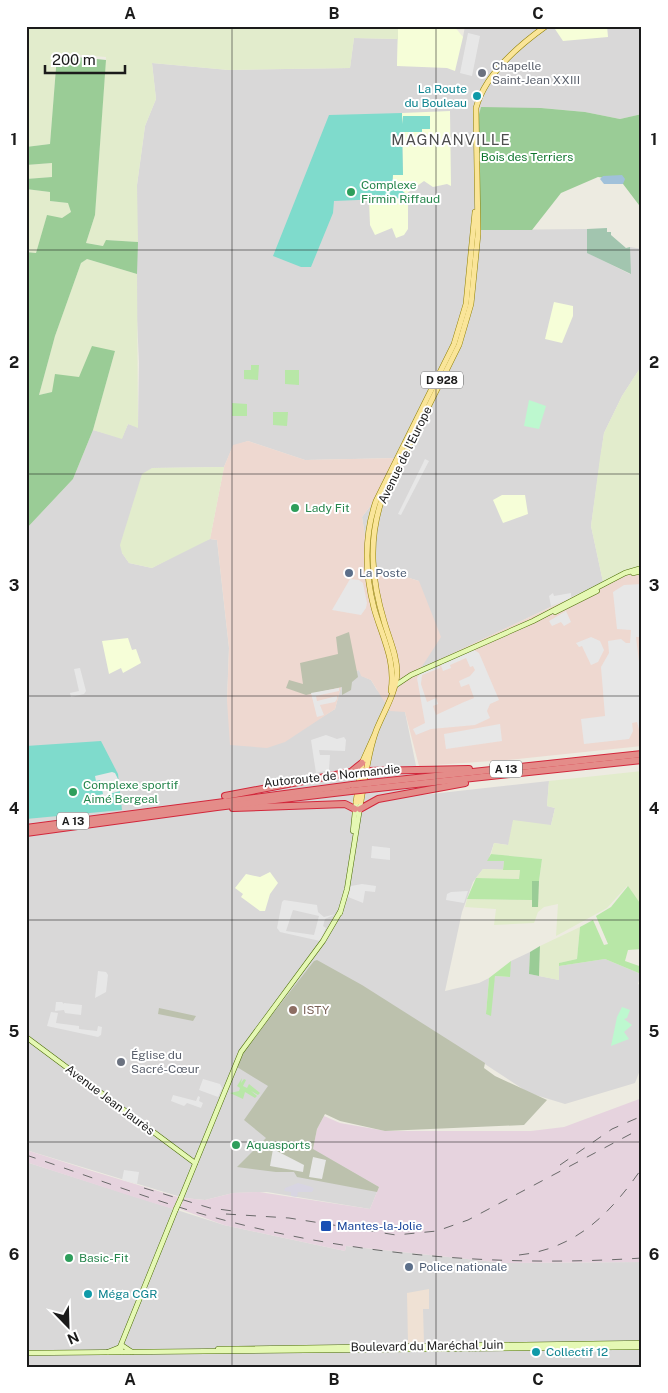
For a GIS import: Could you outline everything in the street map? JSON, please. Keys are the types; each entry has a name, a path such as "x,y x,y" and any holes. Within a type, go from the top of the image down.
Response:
{"highway":[{"name":"Autoroute de Normandie","path":"26,828 217,807 352,788 362,776 493,770 642,754"},
{"name":"Autoroute de Normandie","path":"362,776 500,775 642,760"},
{"path":"362,776 365,763 376,769"},
{"path":"210,802 215,798 362,776 376,769 485,768 493,770"},
{"path":"217,807 223,809 345,804 358,806 378,799 500,775"},
{"name":"Autoroute de Normandie","path":"130,816 210,802 352,788"},
{"name":"Autoroute de Normandie","path":"26,833 120,817"}],"main road":[{"name":"Avenue de l'Europe","path":"365,763 389,699 397,668 374,585 372,546 381,502 454,344 462,322 468,288 476,199 475,122 479,98 490,79 515,52 547,26"},
{"name":"Avenue de l'Europe","path":"395,679 389,649 371,591 368,571 368,535 376,501 409,440"},
{"path":"395,679 411,675 488,643 628,574 642,570"},
{"path":"397,668 405,676"},
{"path":"395,679 411,675"},
{"name":"D 928","path":"119,1347 244,1047 323,941 340,912 349,877 365,763"},
{"name":"D 928","path":"343,904 358,806"},
{"path":"348,868 349,877"},
{"name":"Avenue Jean Jaurès","path":"26,1038 195,1163"},
{"name":"Boulevard du Maréchal Juin","path":"119,1347 122,1352 132,1352 211,1351 223,1349 642,1345"},
{"path":"26,1353 107,1352 119,1347 132,1352"}],"shaded area":[{"path":"26,26 398,26 398,39 354,38 350,68 229,70 152,63 156,99 145,126 137,185 138,242 107,240 104,246 86,243 95,215 106,57 57,53 50,144 26,147"},
{"path":"398,26 454,26 463,37 455,71 447,68 397,66"},
{"path":"465,26 642,26 642,114 620,119 585,112 541,108 480,230 587,229 588,253 630,274 630,247 642,249 642,365 622,396 604,433 591,526 603,582 420,669 419,581 370,566 362,517 388,483 399,458 305,460 248,441 233,446 224,467 152,468 122,553 129,563 152,568 195,545 210,539 217,540 229,648 227,701 319,719 335,709 344,675 359,670 362,676 371,680 377,690 405,712 422,795 549,781 547,806 555,808 551,825 508,845 494,843 488,861 504,861 503,870 483,869 473,882 462,912 445,991 479,983 489,978 486,1014 495,976 509,977 511,961 530,952 529,974 559,980 559,966 605,959 641,974 638,984 642,986 642,1065 635,1083 565,1104 529,1093 468,1053 319,1102 313,1148 379,1187 370,1209 267,1192 233,1193 205,1200 184,1198 26,1150 26,529 73,479 93,430 122,438 128,424 138,427 137,185 145,126 156,99 152,63 229,70 350,68 354,38 398,39 397,66 463,37"},
{"path":"553,26 607,26 608,37 563,41"},
{"path":"468,33 480,36 472,76 460,73"},
{"path":"450,111 451,186 447,184 433,187 424,181 406,194 392,187 393,175 403,174 402,113"},
{"name":"Complexe Firmin Riffaud","path":"402,113 402,124 403,116 430,116 430,129 422,129 422,132 402,132 403,175 393,175 392,186 399,188 406,194 406,198 334,201 333,213 311,267 301,267 273,256 329,115"},
{"path":"52,163 52,177 26,179 26,165"},
{"path":"622,175 625,179 623,184 604,184 600,179 603,176"},
{"path":"26,189 50,192 50,201 69,203 71,213 62,218 47,216 36,253 26,252"},
{"path":"406,198 408,201 408,229 404,235 396,238 392,228 375,235 370,225 369,200"},
{"path":"607,228 607,232 611,232 611,235 626,248 630,247 631,274 587,253 587,229"},
{"path":"87,259 137,274 138,428 128,424 122,439 93,430 115,351 79,377 52,392 39,395 55,336 81,263"},
{"path":"554,302 573,306 573,316 562,343 545,339"},
{"path":"642,365 642,565 603,582 591,526 604,433 622,396"},
{"path":"529,400 546,406 539,429 524,426"},
{"path":"248,441 305,460 399,458 388,483 362,517 370,566 419,581 441,637 421,668 641,565 642,746 507,760 419,766 405,712 390,711 371,680 361,676 359,670 344,676 335,709 285,742 267,748 230,745 227,701 229,648 217,540 210,539 224,467 233,445"},
{"path":"425,459 429,461 401,515 398,514"},
{"path":"224,467 210,539 152,568 129,563 122,553 120,545 142,474 152,468"},
{"path":"502,495 525,495 528,514 503,523 493,500"},
{"path":"350,579 359,580 363,583 367,603 361,615 332,610"},
{"path":"642,584 642,637 636,637 642,687 642,740 637,722 632,723 633,731 629,739 584,744 581,719 605,716 601,667 609,653 608,641 621,639 626,643 630,643 631,630 617,629 613,592 624,585"},
{"path":"553,593 554,596 571,593 571,598 551,606 549,596"},
{"path":"566,611 571,622 564,626 561,622 552,626 549,621"},
{"path":"349,632 358,677 352,682 351,690 342,695 342,687 306,695 286,688 289,680 303,684 300,663 338,654 336,637"},
{"path":"591,637 600,641 604,650 598,662 591,665 582,646 579,647 576,643"},
{"path":"128,638 132,650 136,649 141,663 123,673 121,668 109,674 102,641"},
{"path":"474,650 479,653 499,700 490,704 487,711 490,718 475,725 431,729 416,735 413,729 425,723 417,678 420,673 439,665 440,668 422,675 421,684 427,702 436,698 438,704 433,706 436,715 474,698 469,684 461,687 459,681 470,676 475,670 473,666 470,667 466,658 450,665 451,668 443,671 440,663"},
{"path":"80,668 86,691 84,694 71,697 70,693 79,691 74,669"},
{"path":"339,688 339,691 316,696 317,701 337,696 335,702 320,705 324,715 317,717 311,693"},
{"path":"500,724 502,741 446,749 444,734"},
{"path":"326,735 337,739 344,737 346,740 345,751 319,750 320,755 330,755 329,770 316,773 311,740"},
{"name":"Complexe sportif Aimé Bergeal","path":"101,741 118,774 122,810 26,819 26,746"},
{"path":"642,771 642,906 627,886 607,908 556,936 558,904 544,907 538,912 534,923 494,925 496,909 465,907 467,899 532,900 532,907 539,882 542,859 491,854 494,843 508,845 513,820 551,825 555,808 547,806 549,781"},
{"path":"115,773 120,783 120,791 109,794 109,799 100,801 99,795 103,794 100,780 96,781 95,776"},
{"path":"372,846 390,848 390,860 371,858"},
{"path":"483,869 520,870 519,879 476,878"},
{"path":"270,872 278,883 270,894 265,911 260,911 241,897 243,894 235,888 246,874 260,877"},
{"path":"362,884 376,886 375,892 365,891 363,903 348,897 351,886"},
{"path":"468,891 464,903 446,900 447,894 451,892"},
{"path":"284,900 317,905 318,912 324,917 336,914 325,919 323,926 326,928 320,941 280,932 277,928","holes":["293,910 319,916 314,935 286,931"]},
{"path":"580,927 577,959 559,963 559,980 539,976 540,946"},
{"path":"317,960 362,985 485,1063 484,1068 495,1076 547,1100 524,1125 385,1131 340,1121 325,1114 317,1129 313,1149 379,1187 377,1192 297,1177 294,1172 276,1172 237,1167 266,1138 244,1120 268,1086 237,1067 246,1048 314,961"},
{"path":"98,971 106,972 108,975 106,992 95,998"},
{"path":"56,1002 82,1005 81,1015 65,1013 64,1010 55,1011"},
{"path":"622,1007 630,1010 627,1018 624,1019 632,1025 624,1032 629,1039 611,1046 617,1017"},
{"path":"159,1008 196,1016 193,1021 158,1014"},
{"path":"51,1012 58,1013 56,1023 97,1031 98,1026 102,1027 101,1035 98,1037 47,1026"},
{"path":"203,1079 220,1084 222,1088 218,1097 199,1090"},
{"path":"173,1095 196,1101 198,1096 200,1097 199,1101 203,1103 201,1108 187,1103 184,1106 171,1101"},
{"path":"642,1098 642,1262 504,1263 346,1246 345,1251 224,1225 180,1209 184,1198 205,1200 233,1193 259,1192 370,1209 379,1187 313,1149 317,1129 324,1116 340,1123 386,1131 531,1131 564,1127"},
{"path":"273,1149 304,1165 303,1172 270,1166"},
{"path":"26,1150 178,1197 173,1209 134,1197 26,1162"},
{"path":"313,1157 326,1160 322,1179 309,1177"},
{"path":"26,1162 224,1225 345,1251 346,1246 504,1263 642,1262 642,1367 26,1367"},
{"path":"124,1170 139,1172 137,1184 122,1180"},
{"path":"298,1183 314,1189 312,1192 298,1192 297,1197 291,1196 291,1192 284,1191 285,1188"},
{"path":"429,1289 429,1309 423,1309 424,1343 408,1343 407,1293"}],"green space":[{"path":"57,55 106,60 95,215 86,243 103,246 106,240 138,242 137,274 87,259 81,263 55,336 39,395 52,392 55,374 79,377 92,346 115,351 93,430 73,479 26,529 26,252 36,253 47,215 62,218 71,212 68,203 50,201 50,192 26,189 26,179 52,177 52,163 26,165 26,147 50,144"},
{"name":"Bois des Terriers","path":"481,107 541,108 585,112 620,119 642,114 642,209 620,180 598,177 561,193 532,230 480,230 476,125"},
{"path":"251,365 259,365 258,380 244,379 244,370 251,370"},
{"path":"285,370 299,370 299,385 285,384"},
{"path":"232,403 247,404 247,416 232,416"},
{"path":"273,412 288,412 287,426 273,425"},
{"path":"491,854 542,859 539,881 532,881 532,900 467,899 476,878 519,879 520,870 503,870 504,861 487,861"},
{"path":"532,881 539,881 538,907 532,907"},
{"path":"628,886 642,906 642,949 628,950 625,961 642,967 641,974 605,959 559,966 559,963 577,959 580,927 593,920 604,945 608,944 596,916 611,907"},
{"path":"540,946 539,976 529,974 530,952"},
{"path":"511,961 510,977 495,976 491,1016 486,1014 489,978"},
{"path":"242,1078 241,1083 244,1079 246,1080 243,1086 247,1088 249,1084 260,1093 258,1095 251,1091 257,1096 255,1098 245,1092 243,1099 230,1093 239,1091 240,1088 237,1086"}],"railway":[{"path":"560,1165 612,1129 642,1116"},
{"path":"226,1214 289,1218 396,1235 437,1231 468,1220 642,1128"},
{"path":"26,1155 195,1212 249,1226 360,1248 473,1259 529,1261 586,1261 642,1258"},
{"path":"519,1255 558,1245 575,1237 618,1200 642,1168"},
{"path":"144,1188 210,1208 233,1211"}],"place":[{"name":"Chapelle Saint-Jean XXIII","path":"482,73"},
{"name":"La Route du Bouleau","path":"477,96"},
{"name":"Complexe Firmin Riffaud","path":"351,192"},
{"name":"Lady Fit","path":"295,508"},
{"name":"La Poste","path":"349,573"},
{"name":"Complexe sportif Aimé Bergeal","path":"73,792"},
{"name":"ISTY","path":"293,1010"},
{"name":"Église du Sacré-Cœur","path":"121,1062"},
{"name":"Aquasports","path":"236,1145"},
{"name":"Mantes-la-Jolie","path":"326,1226"},
{"name":"Basic-Fit","path":"69,1258"},
{"name":"Police nationale","path":"409,1267"},
{"name":"Méga CGR","path":"88,1294"},
{"name":"Collectif 12","path":"536,1352"}],"district":[{"name":"MAGNANVILLE","path":"451,140"}]}
